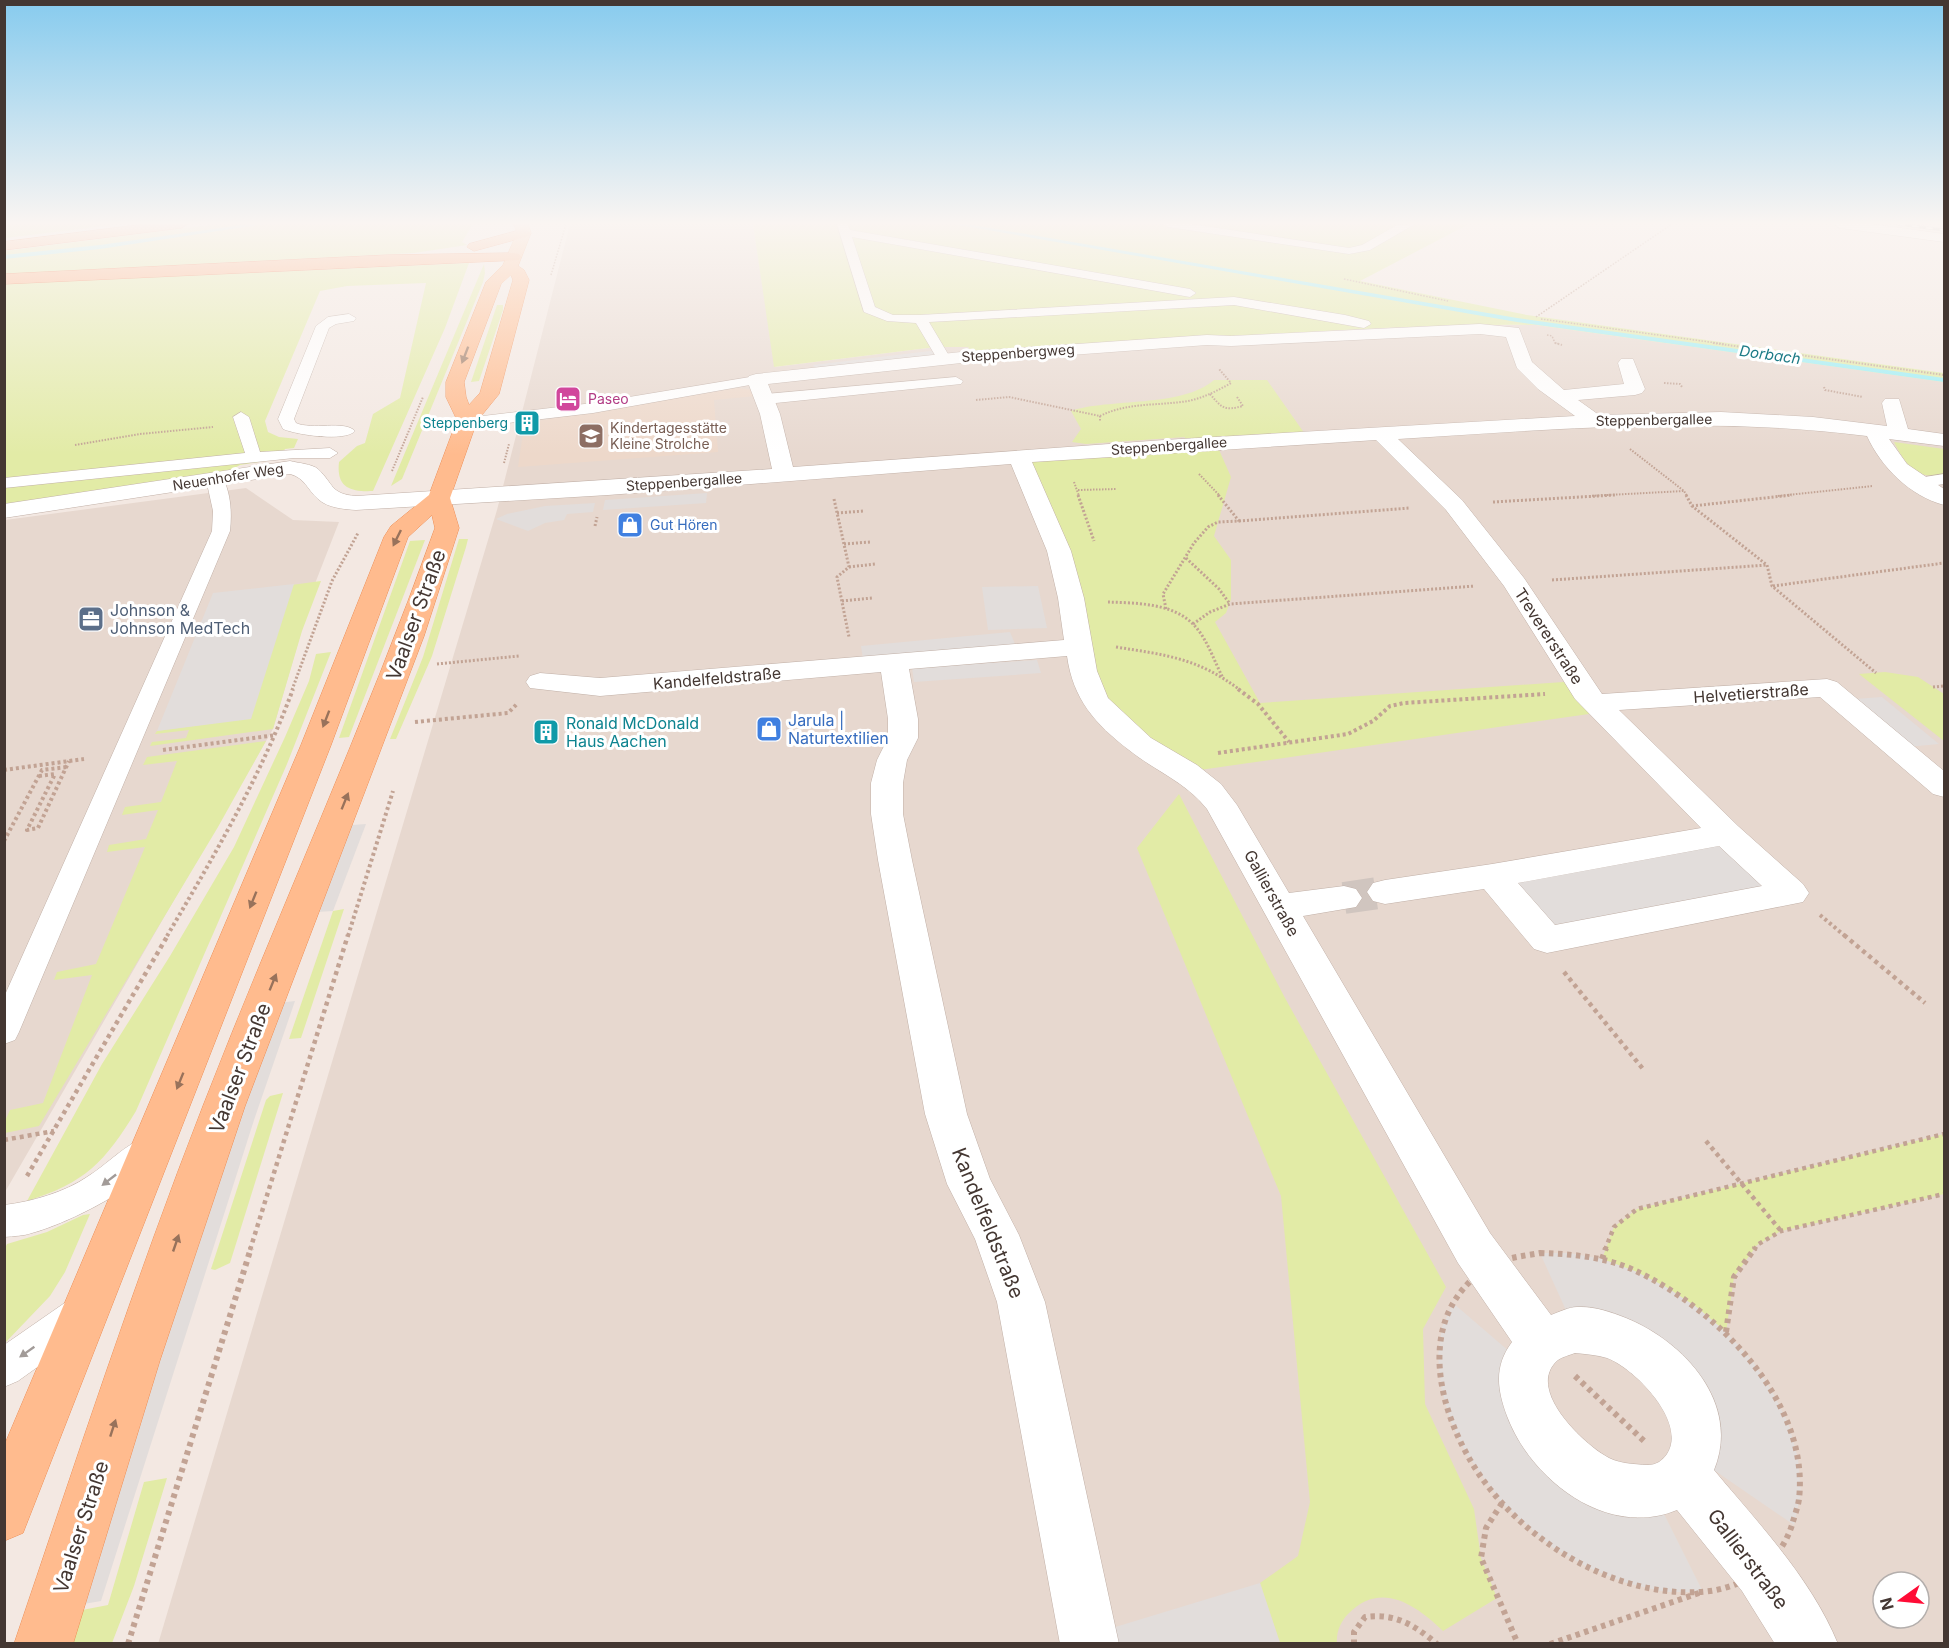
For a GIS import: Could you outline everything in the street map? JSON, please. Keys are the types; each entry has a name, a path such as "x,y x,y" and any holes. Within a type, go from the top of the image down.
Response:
{"main road":[{"path":"466,422 456,397 455,382 487,301"},
{"path":"4,1514 84,1312 155,1144 316,745 396,537 399,531 439,498 466,422 489,394 515,301"},
{"name":"Vaalser Straße","path":"43,1644 135,1360 224,1106 410,636 447,528 439,498"}],"street":[{"name":"Steppenbergweg","path":"756,380 819,371 944,359 1208,340 1231,341 1480,329 1525,324"},
{"path":"1525,324 1523,364 1594,421"},
{"path":"1560,396 1635,389 1627,363"},
{"path":"756,380 766,399 777,436 784,474"},
{"path":"1892,403 1899,434"},
{"name":"Steppenbergallee","path":"439,498 1380,432 1594,421 1721,418 1813,423 1944,440"},
{"path":"1874,430 1888,456 1917,482 1944,498"},
{"name":"Trevererstraße","path":"1380,432 1454,505 1515,583 1590,698 1726,834 1791,893"},
{"name":"Gallierstraße","path":"1019,458 1059,551 1071,598 1087,687 1095,702 1140,744 1186,772 1210,791 1233,823 1474,1248 1541,1342"},
{"name":"Neuenhofer Weg","path":"4,511 274,467 290,467 309,472"},
{"path":"309,472 321,492 339,502 439,498"},
{"name":"Kandelfeldstraße","path":"540,682 600,687 1078,647"},
{"name":"Kandelfeldstraße","path":"874,665 903,718 903,738 889,771 887,804 900,884 946,1114 969,1184 996,1235 1021,1302 1090,1644"},
{"name":"Helvetierstraße","path":"1590,698 1827,688 1944,787"},
{"path":"1385,892 1492,876 1726,834"},
{"path":"1492,876 1547,940 1791,893"},
{"path":"1279,907 1344,898"},
{"path":"1575,1330 1604,1333 1635,1347 1663,1370 1687,1401 1697,1432 1695,1457 1665,1460 1671,1487 1637,1493 1619,1490 1600,1484 1565,1461 1538,1430 1525,1396 1523,1380 1525,1365 1541,1342 1556,1333 1575,1330"},
{"name":"Gallierstraße","path":"1665,1460 1762,1571 1809,1644"}],"lane":[{"path":"866,301 869,309 880,317 897,321 1234,301 1364,324"},
{"path":"309,472 330,453 348,426 301,431 289,426 286,419 323,326 333,320 350,318"},
{"path":"920,319 944,359"},
{"path":"466,422 593,408 756,380"},
{"path":"766,399 880,386 956,381"},
{"path":"242,421 254,457"},
{"path":"4,483 294,453 330,453"},
{"path":"4,1032 221,531 223,510 215,478"},
{"path":"1917,482 1944,479"},
{"path":"4,1221 31,1218 98,1189 155,1144"},
{"path":"4,1368 84,1312"}],"path":[{"path":"1525,324 1559,301"},
{"path":"1525,324 1944,375"},
{"path":"970,398 1009,397 1100,416 1111,409 1190,400 1210,394 1231,383"},
{"path":"1210,394 1221,407 1231,409 1243,406 1237,397"},
{"path":"1100,416 1101,427"},
{"path":"75,445 242,421"},
{"path":"1594,421 1684,491 1692,506 1767,565 1772,586 1876,672"},
{"path":"1166,609 1163,594 1174,582 1199,534 1213,523 1239,521 1209,483 1194,470"},
{"path":"828,471 849,567"},
{"path":"1692,506 1917,482"},
{"path":"1078,489 1117,489"},
{"path":"837,513 864,511"},
{"path":"26,1178 231,826 276,735 332,581 354,540"},
{"path":"844,544 870,542"},
{"path":"1186,558 1219,589 1230,604"},
{"path":"1772,586 1944,563"},
{"path":"874,665 842,601 837,577 849,567 875,564"},
{"path":"1193,624 1210,612 1230,604 1767,565"},
{"path":"842,601 872,597"},
{"path":"1106,602 1140,603 1166,609 1193,624 1224,678"},
{"path":"1078,647 1112,647 1180,657 1224,678 1258,704 1289,743"},
{"path":"414,722 508,713 540,682 524,656 434,662"},
{"path":"1933,687 1944,686"},
{"path":"1208,754 1348,734 1373,720 1390,706 1404,703 1590,698"},
{"path":"410,734 417,713"},
{"path":"4,770 276,735"},
{"path":"39,776 55,774 27,830 38,828 69,761"},
{"path":"4,841 42,770 67,767"},
{"path":"128,1644 396,779"},
{"path":"1791,893 1833,925 1925,1003"},
{"path":"1587,1001 1643,1069"},
{"path":"4,1140 54,1131"},
{"path":"1602,1259 1614,1227 1637,1209 1739,1182 1944,1134"},
{"path":"1706,1141 1781,1231"},
{"path":"1726,1332 1734,1277 1757,1245 1781,1231 1944,1194"},
{"path":"1550,1644 1703,1592 1736,1585 1762,1571 1782,1550 1794,1525 1801,1493 1798,1459 1789,1425 1772,1391 1752,1360 1726,1332 1698,1308 1668,1288 1635,1271 1602,1259 1569,1253 1540,1253 1512,1258 1488,1268 1468,1283 1453,1303 1442,1327 1438,1356 1441,1386 1450,1420 1466,1453 1503,1503 1552,1547 1589,1568 1626,1583 1665,1592 1703,1592"},
{"path":"1576,1378 1665,1460"},
{"path":"1503,1503 1486,1528 1481,1558 1518,1644"},
{"path":"1354,1644 1354,1632 1365,1617 1386,1613 1413,1624 1437,1644"}],"shaded area":[{"path":"550,301 765,301 775,367 936,347 968,347 973,353 1068,345 1400,327 1536,325 1944,382 1944,1643 158,1644 497,510"},
{"path":"938,350 944,359 819,371 813,365"},
{"name":"Kindertagesstätte Kleine Strolche","path":"738,388 753,390 756,396 714,400 718,452 518,467 523,433 530,432 532,422"},
{"path":"246,488 293,520 339,522 316,581 273,729 5,1192 5,520"},
{"path":"707,493 706,503 603,510 605,500"},
{"path":"595,503 593,512 567,514 564,520 545,523 528,531 496,519 507,514 545,506"},
{"path":"294,584 251,719 157,731 213,593"},
{"path":"1038,586 1047,628 988,630 982,587"},
{"path":"1010,632 1015,644 863,659 861,646"},
{"path":"1037,660 1041,673 914,682 912,668"},
{"path":"1882,697 1939,744 1897,748 1841,700"},
{"path":"366,824 333,911 317,912 352,825"},
{"path":"1726,834 1791,893 1547,940 1492,876"},
{"path":"295,1001 254,1120 101,1601 78,1605 278,1003"},
{"path":"1540,1253 1569,1253 1602,1259 1635,1271 1668,1288 1698,1308 1726,1332 1752,1360 1772,1391 1789,1425 1798,1459 1801,1493 1794,1525 1695,1457 1693,1417 1575,1330"},
{"path":"1453,1303 1525,1365 1530,1414 1653,1492 1703,1592 1665,1592 1626,1583 1589,1568 1552,1547 1502,1503 1466,1453 1450,1420 1441,1387 1438,1356 1442,1327"},
{"path":"1260,1583 1280,1643 1090,1644 1089,1635"}],"green space":[{"path":"4,301 316,301 265,421 268,432 279,437 298,439 294,448 285,449 279,459 240,465 227,472 5,505"},
{"path":"422,301 455,301 373,491 358,491 347,487 340,478 339,462 357,446 365,443 373,414 400,398"},
{"path":"469,301 475,301 402,479 391,486"},
{"path":"764,301 1458,301 1527,315 1944,373 1944,382 1536,325 1371,329 1123,342 973,353 968,347 936,347 774,367"},
{"path":"497,305 503,305 503,310 479,381 471,382"},
{"path":"1214,380 1267,380 1307,437 1216,443 1231,477 1214,536 1231,560 1231,599 1226,613 1215,622 1260,703 1578,681 1603,712 1186,772 1153,752 1083,671 1019,458 1183,444 1185,437 1086,444 1072,442 1081,429 1071,411 1086,407 1183,395 1200,389"},
{"path":"1894,442 1944,449 1944,476 1926,475 1913,469 1903,458"},
{"path":"459,539 468,539 432,656 396,739 390,739 423,657"},
{"path":"425,540 349,737 339,738 410,541"},
{"path":"321,581 302,631 273,729 150,746 152,742 186,738 189,730 155,734 157,731 251,718 284,586"},
{"path":"331,652 287,764 136,1111 114,1144 92,1168 64,1187 27,1201 102,1064 170,956 234,847 309,681 316,654"},
{"path":"1885,672 1918,677 1944,694 1944,741 1859,674"},
{"path":"266,741 218,827 39,1126 5,1133 5,1121 10,1110 43,1103 92,975 54,980 57,972 96,964 145,847 107,852 109,845 146,839 158,810 122,815 125,807 161,802 177,761 143,765 147,757"},
{"path":"1179,794 1285,998 1446,1287 1423,1329 1425,1404 1474,1509 1481,1558 1497,1598 1443,1631 1410,1605 1385,1598 1373,1599 1360,1604 1348,1614 1339,1627 1337,1643 1280,1643 1260,1583 1298,1556 1310,1502 1281,1196 1137,848"},
{"path":"344,909 301,1038 289,1039 333,911"},
{"path":"283,1093 230,1263 215,1270 211,1269 266,1100 270,1096"},
{"path":"1944,1134 1944,1194 1781,1231 1757,1245 1734,1277 1726,1332 1668,1290 1602,1259 1614,1227 1637,1209"},
{"path":"90,1214 65,1272 50,1296 5,1343 4,1250 7,1244 47,1232"},
{"path":"167,1478 134,1586 112,1643 68,1644 77,1611 108,1605 144,1482"}],"waterway":[{"name":"Dorbach","path":"1405,301 1517,320 1944,380"}],"tunnel":[{"path":"1344,898 1385,892"}],"place":[{"name":"Paseo","path":"568,399"},
{"name":"Steppenberg","path":"527,423"},
{"name":"Kindertagesstätte Kleine Strolche","path":"591,436"},
{"name":"Gut Hören","path":"630,525"},
{"name":"Johnson & Johnson MedTech","path":"91,619"},
{"name":"Jarula | Naturtextilien","path":"769,729"},
{"name":"Ronald McDonald Haus Aachen","path":"546,732"}]}
